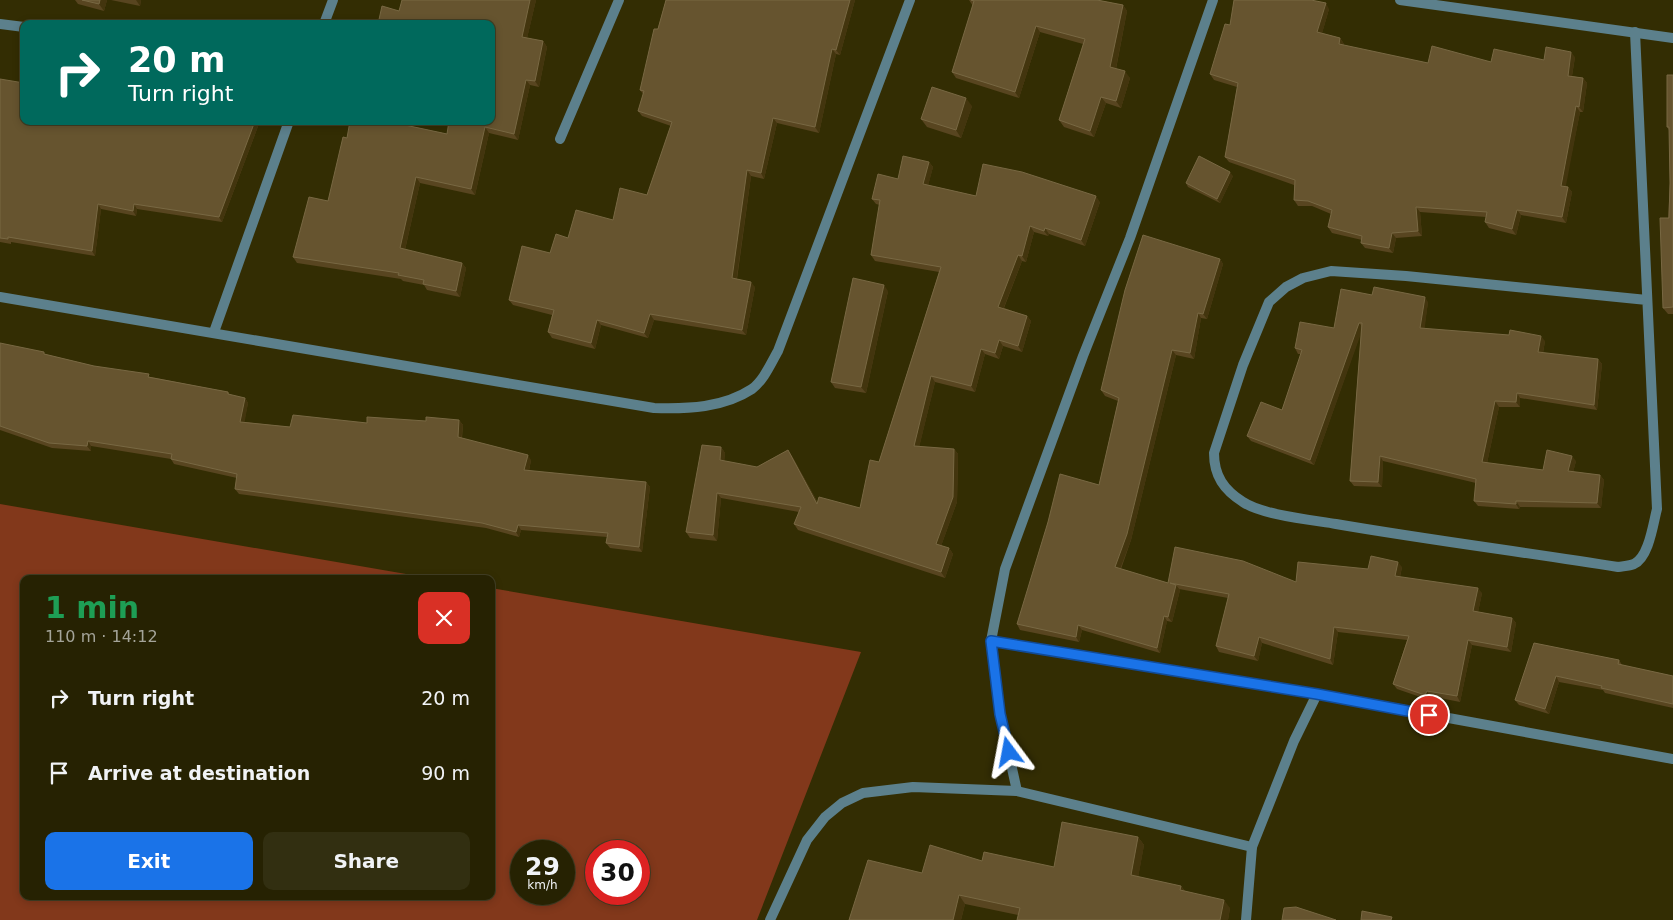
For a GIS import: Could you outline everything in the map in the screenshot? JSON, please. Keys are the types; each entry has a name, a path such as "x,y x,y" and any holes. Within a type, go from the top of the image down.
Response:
{"street":[{"path":"326,20 333,0"},
{"path":"560,138 619,0"},
{"path":"0,297 654,408 689,409 714,405 753,388 768,369 778,351 910,0"},
{"path":"1017,791 1000,714 991,641 1005,569 1082,356 1130,238 1213,0"},
{"path":"1402,0 1673,38"},
{"path":"0,24 20,26"},
{"path":"1635,32 1647,300 1656,509 1651,536 1641,558 1635,563 1618,566 1396,534 1285,515 1245,503 1222,485 1217,475 1214,466 1214,453 1243,365 1261,319 1269,302 1286,287 1303,278 1331,271 1406,276 1647,300"},
{"path":"214,332 288,125"},
{"path":"991,641 1317,694 1673,758"},
{"path":"1246,920 1252,847 1294,742 1317,694"},
{"path":"770,920 807,840 825,817 842,803 863,793 913,787 1017,791 1252,847"}],"shaded area":[{"path":"0,504 412,575 20,575 20,900 495,900 495,589 861,652 757,920 0,920"}],"building":[{"path":"82,0 100,0 99,4"},
{"path":"402,0 530,0 522,37 543,41 535,81 526,80 514,134 485,127 471,189 416,177 400,248 462,263 456,291 423,284 424,280 398,275 399,273 293,257 309,197 328,201 343,137 347,138 349,125 405,125 447,134 448,125 495,125 495,20 379,20 382,6 399,11"},
{"path":"666,0 850,0 836,50 832,49 815,127 773,118 761,173 747,170 732,278 751,282 742,330 650,314 644,333 597,320 591,343 548,332 554,310 509,300 522,246 550,253 556,234 568,238 576,210 613,220 620,188 647,195 672,122 638,111 644,91 640,90 654,29 658,29"},
{"path":"971,0 1097,0 1123,5 1110,67 1125,71 1116,101 1101,97 1090,131 1059,120 1085,39 1036,26 1015,92 952,72 974,1"},
{"path":"1234,0 1311,0 1326,3 1317,32 1340,38 1339,44 1428,63 1432,46 1491,62 1494,49 1544,60 1546,47 1571,52 1568,76 1583,78 1579,107 1576,106 1561,186 1568,187 1562,217 1517,210 1512,229 1485,222 1487,212 1416,207 1418,231 1392,233 1389,248 1361,243 1362,236 1328,227 1332,210 1308,201 1294,200 1295,180 1225,157 1238,83 1210,74 1225,24 1230,25"},
{"path":"1667,75 1673,75 1673,307 1663,308 1660,218 1669,218 1670,183"},
{"path":"0,79 20,82 20,125 254,125 219,217 134,204 133,211 98,204 92,251 8,237 8,239 0,238"},
{"path":"932,87 966,98 956,130 921,119"},
{"path":"903,156 929,162 923,184 976,196 983,164 1022,172 1096,196 1081,240 1045,228 1044,231 1030,226 1022,256 1018,255 998,307 1027,316 1018,346 999,340 995,353 981,349 971,386 931,376 914,446 954,449 953,497 936,544 949,548 941,572 794,524 801,507 717,493 713,535 686,532 702,445 721,447 720,460 757,467 788,450 817,504 819,497 860,508 870,460 879,462 941,267 871,255 880,200 872,199 878,174 898,179"},
{"path":"1199,156 1230,172 1217,199 1186,183"},
{"path":"1143,235 1220,259 1203,314 1198,313 1190,353 1172,350 1127,534 1115,567 1168,583 1175,547 1243,561 1296,582 1298,562 1368,569 1371,556 1398,562 1395,576 1478,588 1473,611 1512,618 1507,647 1468,640 1457,696 1427,691 1425,695 1393,684 1409,636 1334,627 1330,659 1259,637 1254,656 1216,646 1229,594 1170,583 1176,585 1168,617 1164,616 1157,648 1078,625 1076,637 1017,624 1048,522 1060,474 1099,485 1119,398 1101,390 1125,290"},
{"path":"853,278 884,285 861,387 831,382"},
{"path":"1374,287 1425,297 1420,328 1509,335 1510,330 1541,336 1538,352 1598,359 1594,405 1517,393 1516,402 1495,401 1482,462 1543,470 1547,450 1572,456 1568,471 1600,475 1597,503 1516,501 1516,504 1474,501 1476,479 1380,456 1378,482 1350,481 1362,323 1359,323 1310,460 1247,436 1261,402 1282,410 1302,350 1295,348 1300,322 1334,328 1341,289 1372,295"},
{"path":"0,343 44,352 44,354 94,366 149,374 148,377 228,392 228,394 245,398 240,422 290,427 293,415 367,423 367,417 426,421 426,417 459,420 458,437 528,455 524,470 646,482 639,547 606,543 608,533 518,525 516,532 482,523 235,489 237,474 171,459 172,454 88,441 87,446 49,443 0,426"},
{"path":"1534,643 1619,660 1618,664 1673,676 1673,704 1556,676 1545,709 1515,700"},
{"path":"1062,822 1138,837 1131,875 1181,886 1180,890 1224,900 1220,920 1017,920 1020,908 959,895 953,920 849,920 868,860 922,873 930,845 982,861 984,852 1054,867"},
{"path":"1296,907 1336,920 1282,920 1284,908"},
{"path":"1362,911 1392,917 1391,920 1361,920"}],"route":[{"path":"1009,752 1000,714 991,641 1317,694 1429,715"}]}
